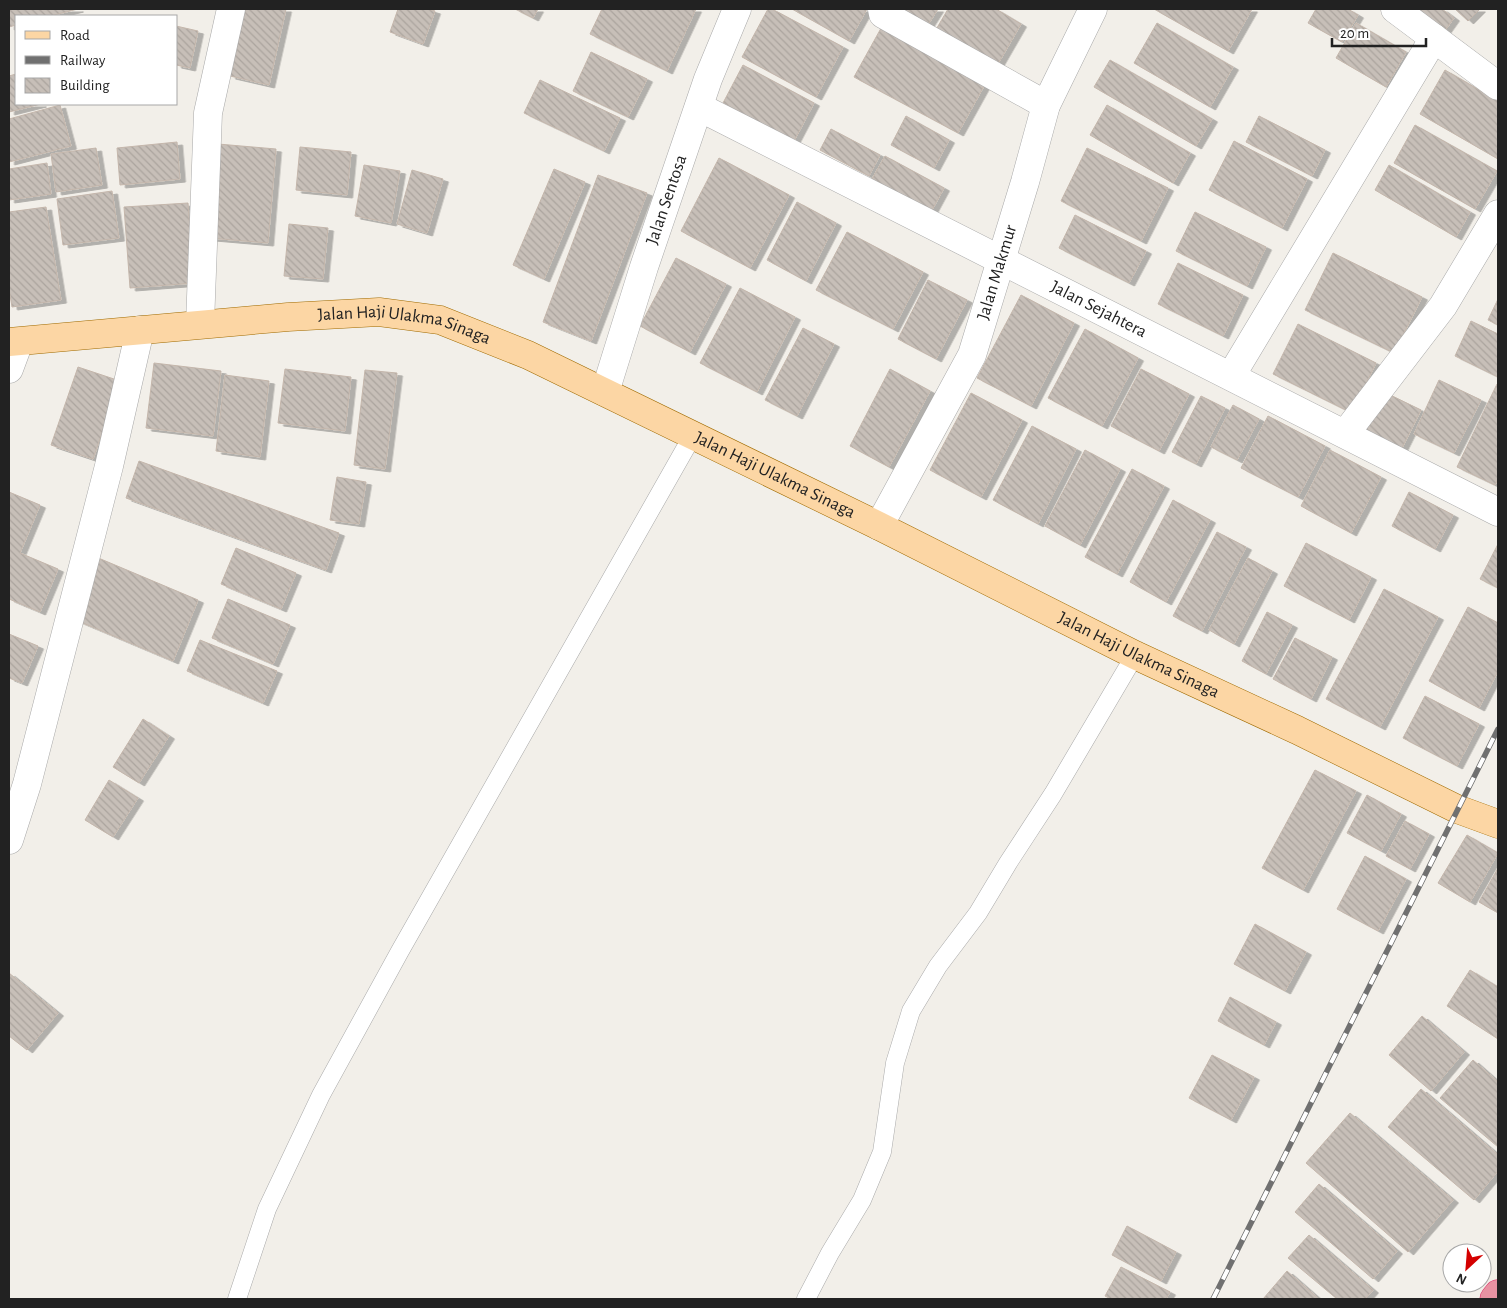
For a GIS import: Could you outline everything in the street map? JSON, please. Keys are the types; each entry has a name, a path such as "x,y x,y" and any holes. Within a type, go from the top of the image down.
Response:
{"highway":[{"path":"1494,1299 1498,1294"}],"main road":[{"name":"Jalan Haji Ulakma Sinaga","path":"14,342 200,324 379,312 440,320 528,355 879,526 1135,656 1297,730 1457,809 1498,824"}],"street":[{"path":"200,324 208,113 231,9"},
{"name":"Jalan Sentosa","path":"605,392 644,267 698,107 737,9"},
{"path":"882,9 883,14 1046,105"},
{"name":"Jalan Makmur","path":"879,526 972,355 1025,182 1046,105 1093,9"},
{"path":"1395,9 1498,86"},
{"path":"1231,376 1434,38"},
{"name":"Jalan Sejahtera","path":"698,107 1498,512"},
{"path":"1345,434 1443,306 1498,214"},
{"path":"9,840 27,784 109,466 140,330"},
{"path":"9,369 14,342"}],"lane":[{"path":"237,1299 267,1209 321,1095 400,951 693,435"},
{"path":"806,1299 830,1253 862,1200 882,1152 895,1063 910,1011 938,966 978,913 1008,863 1054,794 1135,656"}],"building":[{"path":"9,9 78,9 54,15 15,15 15,25 9,27"},
{"path":"245,9 286,9 269,85 230,76"},
{"path":"398,9 428,9 435,11 423,44 390,32"},
{"path":"515,9 538,9 533,18"},
{"path":"602,9 696,9 667,71 590,34"},
{"path":"768,9 772,9 843,47 816,97 742,57"},
{"path":"792,9 867,9 849,41"},
{"path":"887,9 938,9 924,31"},
{"path":"948,9 996,9 1021,24 995,69 934,33"},
{"path":"1154,9 1252,9 1228,51"},
{"path":"1316,9 1348,9 1358,15 1342,42 1308,23"},
{"path":"1397,9 1442,9 1454,18 1439,39"},
{"path":"1455,9 1480,9 1468,21"},
{"path":"885,21 989,77 958,133 854,77"},
{"path":"1157,23 1233,67 1210,107 1134,63"},
{"path":"1356,23 1406,52 1386,87 1336,58"},
{"path":"178,26 198,31 190,68 178,65"},
{"path":"591,52 647,79 628,117 573,91"},
{"path":"1110,60 1212,119 1196,146 1094,87"},
{"path":"743,65 814,103 794,141 723,103"},
{"path":"1445,70 1498,101 1498,159 1420,114"},
{"path":"15,74 15,105 37,105 9,112 9,76"},
{"path":"540,80 620,118 604,151 524,113"},
{"path":"60,105 71,146 9,162 9,119"},
{"path":"1107,105 1190,153 1173,183 1090,135"},
{"path":"906,116 949,140 934,168 891,145"},
{"path":"1259,116 1325,150 1312,176 1246,142"},
{"path":"1415,125 1497,171 1475,209 1394,163"},
{"path":"831,129 880,155 869,176 820,150"},
{"path":"1234,141 1307,179 1282,228 1209,190"},
{"path":"177,142 180,179 120,185 117,148"},
{"path":"218,144 276,149 268,243 210,238"},
{"path":"300,147 351,152 347,195 296,190"},
{"path":"96,148 102,185 56,192 51,154"},
{"path":"1087,148 1168,188 1141,241 1061,201"},
{"path":"885,156 944,188 931,212 872,179"},
{"path":"719,158 789,195 750,268 681,231"},
{"path":"47,163 51,194 9,200 9,169"},
{"path":"364,165 400,171 391,223 355,216"},
{"path":"1389,165 1470,212 1456,237 1375,190"},
{"path":"554,169 585,182 544,279 513,265"},
{"path":"412,170 443,179 427,233 397,224"},
{"path":"598,175 647,193 591,341 543,322"},
{"path":"112,191 119,238 63,245 57,199"},
{"path":"797,202 836,223 806,281 767,260"},
{"path":"188,203 194,283 130,288 124,207"},
{"path":"46,207 61,300 12,307 9,289 9,212"},
{"path":"1195,212 1266,247 1247,286 1176,251"},
{"path":"1075,215 1146,251 1129,283 1059,248"},
{"path":"289,224 328,228 323,279 284,276"},
{"path":"847,232 923,272 893,329 816,290"},
{"path":"1333,253 1422,297 1394,353 1305,310"},
{"path":"676,258 726,284 690,352 640,326"},
{"path":"1178,263 1243,295 1223,336 1158,304"},
{"path":"928,280 967,300 936,359 898,339"},
{"path":"740,288 795,317 757,392 700,363"},
{"path":"1021,295 1074,323 1031,406 977,378"},
{"path":"1498,299 1498,325 1488,320"},
{"path":"1471,321 1498,334 1498,377 1455,356"},
{"path":"1298,324 1376,363 1352,413 1273,374"},
{"path":"803,328 834,344 797,416 765,400"},
{"path":"1085,329 1138,358 1102,426 1048,398"},
{"path":"154,363 221,371 213,436 146,428"},
{"path":"78,367 120,381 93,459 51,445"},
{"path":"285,369 351,377 345,431 278,423"},
{"path":"890,369 930,391 889,467 850,446"},
{"path":"1141,369 1189,394 1159,451 1111,426"},
{"path":"365,370 397,373 385,469 354,465"},
{"path":"225,375 269,381 260,457 216,451"},
{"path":"1439,380 1481,400 1454,453 1414,434"},
{"path":"1497,384 1498,479 1495,485 1457,467"},
{"path":"1382,391 1421,410 1399,454 1361,435"},
{"path":"971,393 1022,420 981,497 930,470"},
{"path":"1201,396 1225,408 1196,464 1172,452"},
{"path":"1233,405 1259,419 1237,460 1211,447"},
{"path":"1268,416 1325,446 1298,497 1241,468"},
{"path":"1032,426 1076,449 1038,524 993,500"},
{"path":"1085,450 1120,469 1080,545 1045,526"},
{"path":"1330,450 1381,477 1351,533 1301,506"},
{"path":"139,461 339,533 326,570 126,498"},
{"path":"1132,469 1164,486 1117,574 1085,557"},
{"path":"337,477 366,482 359,524 330,520"},
{"path":"9,492 40,505 20,553 58,569 40,612 9,599"},
{"path":"1409,492 1453,515 1435,549 1392,526"},
{"path":"1173,500 1210,520 1166,602 1130,582"},
{"path":"1217,532 1246,547 1202,631 1173,616"},
{"path":"1306,543 1371,577 1349,620 1284,586"},
{"path":"1498,544 1498,588 1480,579"},
{"path":"236,548 296,573 281,609 221,584"},
{"path":"96,557 198,600 173,661 71,618"},
{"path":"1248,558 1272,571 1234,644 1209,630"},
{"path":"1384,589 1438,617 1380,727 1326,699"},
{"path":"228,599 290,625 273,664 212,638"},
{"path":"1468,607 1498,623 1498,671 1479,708 1429,681"},
{"path":"1267,612 1292,625 1266,674 1242,661"},
{"path":"9,634 38,646 22,683 9,678"},
{"path":"1295,638 1332,657 1311,699 1273,679"},
{"path":"200,640 277,671 263,703 187,671"},
{"path":"1425,696 1479,724 1457,766 1403,738"},
{"path":"143,719 169,736 139,783 113,767"},
{"path":"1315,770 1356,791 1303,890 1262,868"},
{"path":"109,780 138,798 113,837 85,820"},
{"path":"1367,795 1401,814 1381,851 1347,833"},
{"path":"1405,821 1429,834 1410,869 1386,856"},
{"path":"1467,835 1498,853 1470,902 1438,883"},
{"path":"1365,856 1406,879 1378,931 1337,909"},
{"path":"1498,868 1498,913 1479,902"},
{"path":"1255,924 1306,952 1285,991 1234,964"},
{"path":"1470,970 1498,987 1498,1039 1447,1006"},
{"path":"9,973 58,1013 27,1050 9,1036"},
{"path":"1230,997 1276,1022 1264,1045 1218,1021"},
{"path":"1422,1016 1464,1052 1431,1091 1389,1055"},
{"path":"1212,1055 1254,1077 1231,1120 1189,1098"},
{"path":"1473,1060 1498,1082 1498,1147 1440,1098"},
{"path":"1421,1089 1498,1155 1498,1171 1474,1200 1388,1127"},
{"path":"1350,1113 1453,1200 1408,1252 1306,1163"},
{"path":"1319,1184 1397,1251 1373,1279 1295,1212"},
{"path":"1127,1226 1176,1252 1161,1281 1112,1255"},
{"path":"1309,1235 1373,1290 1365,1299 1337,1299 1288,1258"},
{"path":"1121,1267 1170,1292 1166,1299 1111,1299 1105,1296"},
{"path":"1287,1271 1319,1299 1263,1299"}],"railway":[{"path":"1213,1299 1498,729"}]}
